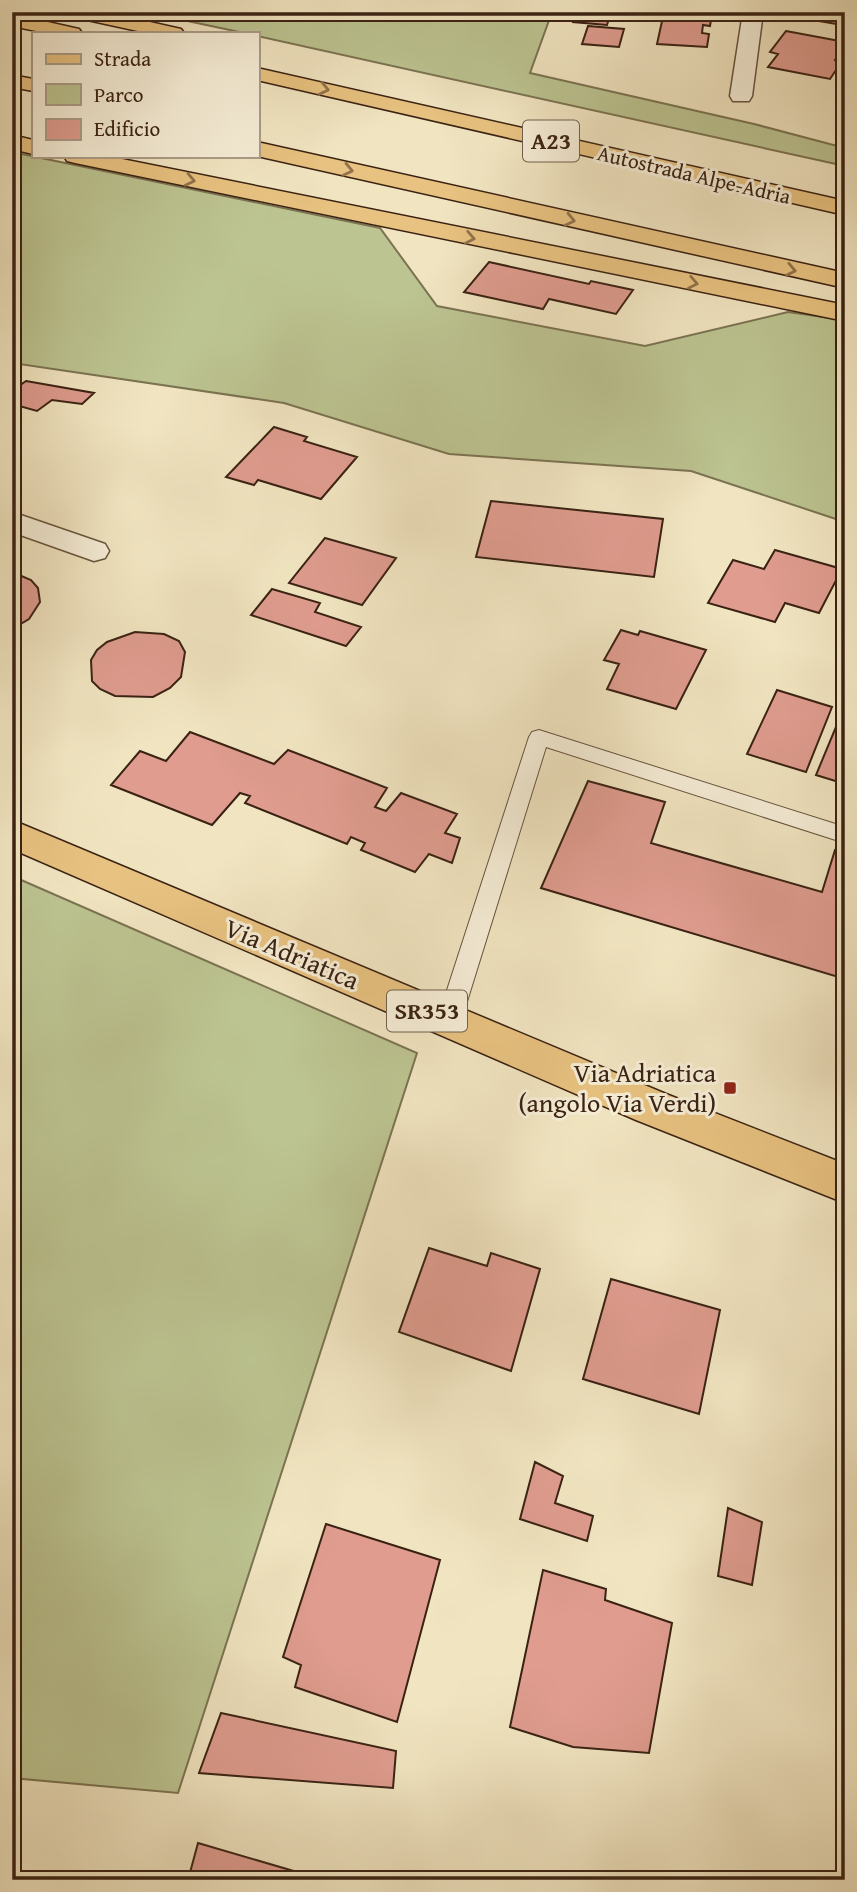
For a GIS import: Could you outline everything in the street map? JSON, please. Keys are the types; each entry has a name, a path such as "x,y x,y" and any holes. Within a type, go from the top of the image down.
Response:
{"main road":[{"path":"76,12 169,32"},
{"path":"12,20 67,32"},
{"name":"Autostrada Alpe-Adria","path":"259,75 845,208"},
{"path":"12,81 32,85"},
{"path":"12,98 32,102"},
{"name":"A23","path":"259,131 845,260"},
{"path":"12,142 32,147"},
{"path":"259,149 845,281"},
{"path":"85,158 845,313"},
{"name":"Via Adriatica","path":"12,834 651,1107 845,1184"}],"street":[{"path":"741,96 753,12"},
{"path":"12,521 94,551"}],"lane":[{"path":"449,1021 540,737 845,835"}],"green space":[{"path":"145,12 552,12 530,73 754,124 845,148 845,166 259,36 259,32 239,32"},
{"path":"12,152 380,228 437,306 645,346 788,312 845,320 845,522 691,471 449,454 284,403 12,363"},
{"path":"12,876 417,1053 178,1793 12,1778"}],"building":[{"path":"576,12 611,12 607,25 573,22"},
{"path":"664,12 712,14 710,26 703,25 702,33 709,34 707,47 657,44"},
{"path":"799,12 845,12 845,22 842,25 807,19 810,14"},
{"path":"588,26 624,29 619,47 582,44"},
{"path":"786,31 845,42 835,60 842,61 830,79 768,67 778,54 770,52"},
{"path":"489,262 589,284 591,281 633,290 616,314 549,299 543,309 464,292"},
{"path":"26,381 94,393 82,404 52,400 37,411 12,404 12,391"},
{"path":"274,427 307,437 304,441 357,457 321,499 258,480 254,485 226,477"},
{"path":"491,501 663,519 654,577 476,557"},
{"path":"325,538 396,558 362,605 289,583"},
{"path":"775,550 842,569 819,613 785,603 775,622 708,603 733,560 764,569"},
{"path":"12,572 31,580 38,588 40,602 29,619 12,629"},
{"path":"272,589 320,603 315,612 361,627 346,646 251,615"},
{"path":"621,630 638,635 640,631 706,650 676,709 607,689 619,664 604,660"},
{"path":"135,632 164,634 179,641 185,652 181,677 170,688 153,697 115,696 100,689 92,681 91,660 97,650 107,642"},
{"path":"777,690 832,707 806,772 747,754"},
{"path":"845,710 845,784 816,775"},
{"path":"190,732 274,764 288,750 387,788 375,807 386,811 401,793 457,814 445,833 460,838 452,863 429,854 415,872 361,850 365,843 351,837 347,844 245,803 250,796 240,793 212,825 111,785 140,751 166,761"},
{"path":"588,781 665,802 651,843 822,892 835,850 845,853 845,979 541,888"},
{"path":"429,1248 487,1266 491,1253 540,1269 511,1371 399,1332"},
{"path":"611,1279 720,1310 699,1414 583,1379"},
{"path":"535,1462 563,1476 555,1503 593,1516 587,1541 520,1519"},
{"path":"728,1508 762,1522 752,1585 718,1576"},
{"path":"326,1524 440,1560 397,1722 295,1687 301,1665 283,1657"},
{"path":"543,1570 606,1589 605,1600 672,1623 649,1753 573,1747 510,1727"},
{"path":"221,1713 396,1751 393,1788 199,1773"},
{"path":"198,1843 321,1879 321,1880 188,1880"}],"place":[{"name":"Via Adriatica (angolo Via Verdi)","path":"730,1088"}]}
